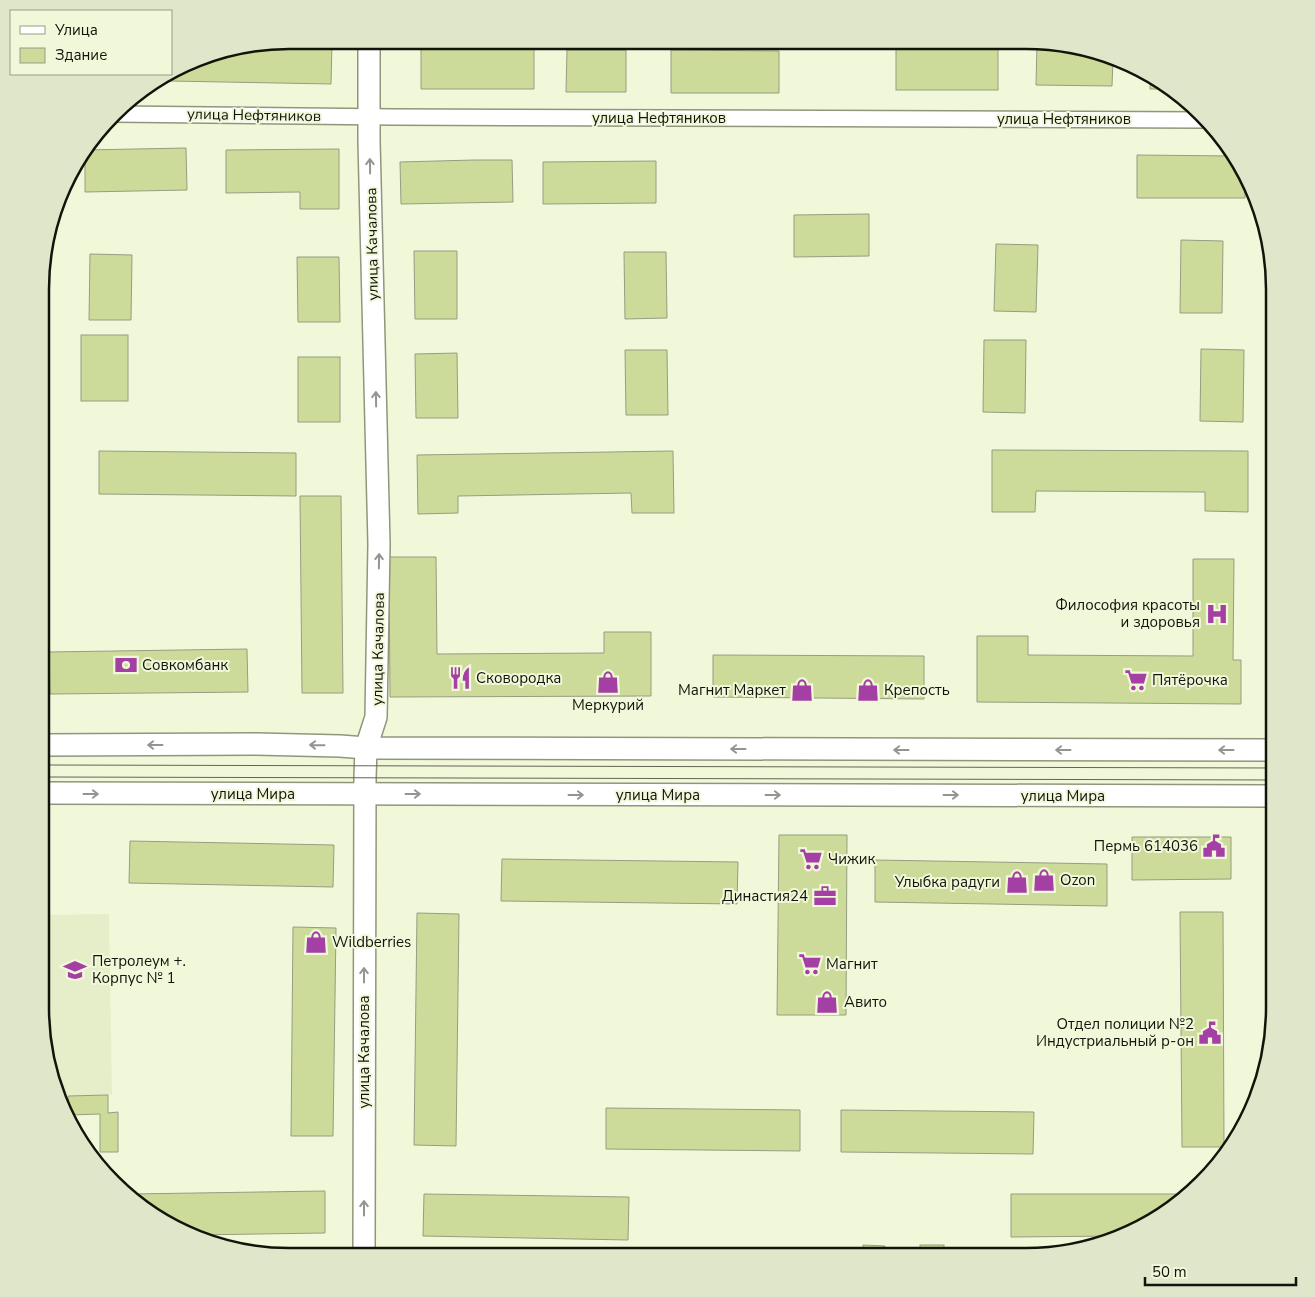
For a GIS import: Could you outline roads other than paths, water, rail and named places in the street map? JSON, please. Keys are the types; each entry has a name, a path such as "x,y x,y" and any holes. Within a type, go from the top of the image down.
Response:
{"main road":[{"name":"улица Качалова","path":"364,1248 364,794 366,748 376,717 379,544 369,49"},
{"path":"49,745 256,744 366,748 1266,750"},
{"name":"улица Мира","path":"49,794 1266,796"}],"street":[{"name":"улица Нефтяников","path":"124,114 1197,120"}],"tram line":[{"path":"49,765 1266,768"},
{"path":"49,777 1266,780"}],"place":[{"name":"Философия красоты и здоровья","path":"1217,614"},
{"name":"Совкомбанк","path":"126,665"},
{"name":"Сковородка","path":"460,678"},
{"name":"Пятёрочка","path":"1136,680"},
{"name":"Меркурий","path":"608,682"},
{"name":"Магнит Маркет","path":"802,690"},
{"name":"Крепость","path":"868,690"},
{"name":"Пермь 614036","path":"1214,846"},
{"name":"Чижик","path":"811,859"},
{"name":"Ozon","path":"1044,880"},
{"name":"Улыбка радуги","path":"1017,882"},
{"name":"Династия24","path":"825,896"},
{"name":"Wildberries","path":"316,942"},
{"name":"Магнит","path":"810,964"},
{"name":"Петролеум +. Корпус № 1","path":"75,970"},
{"name":"Авито","path":"827,1002"},
{"name":"Отдел полиции №2 Индустриальный р-он","path":"1210,1033"}]}
